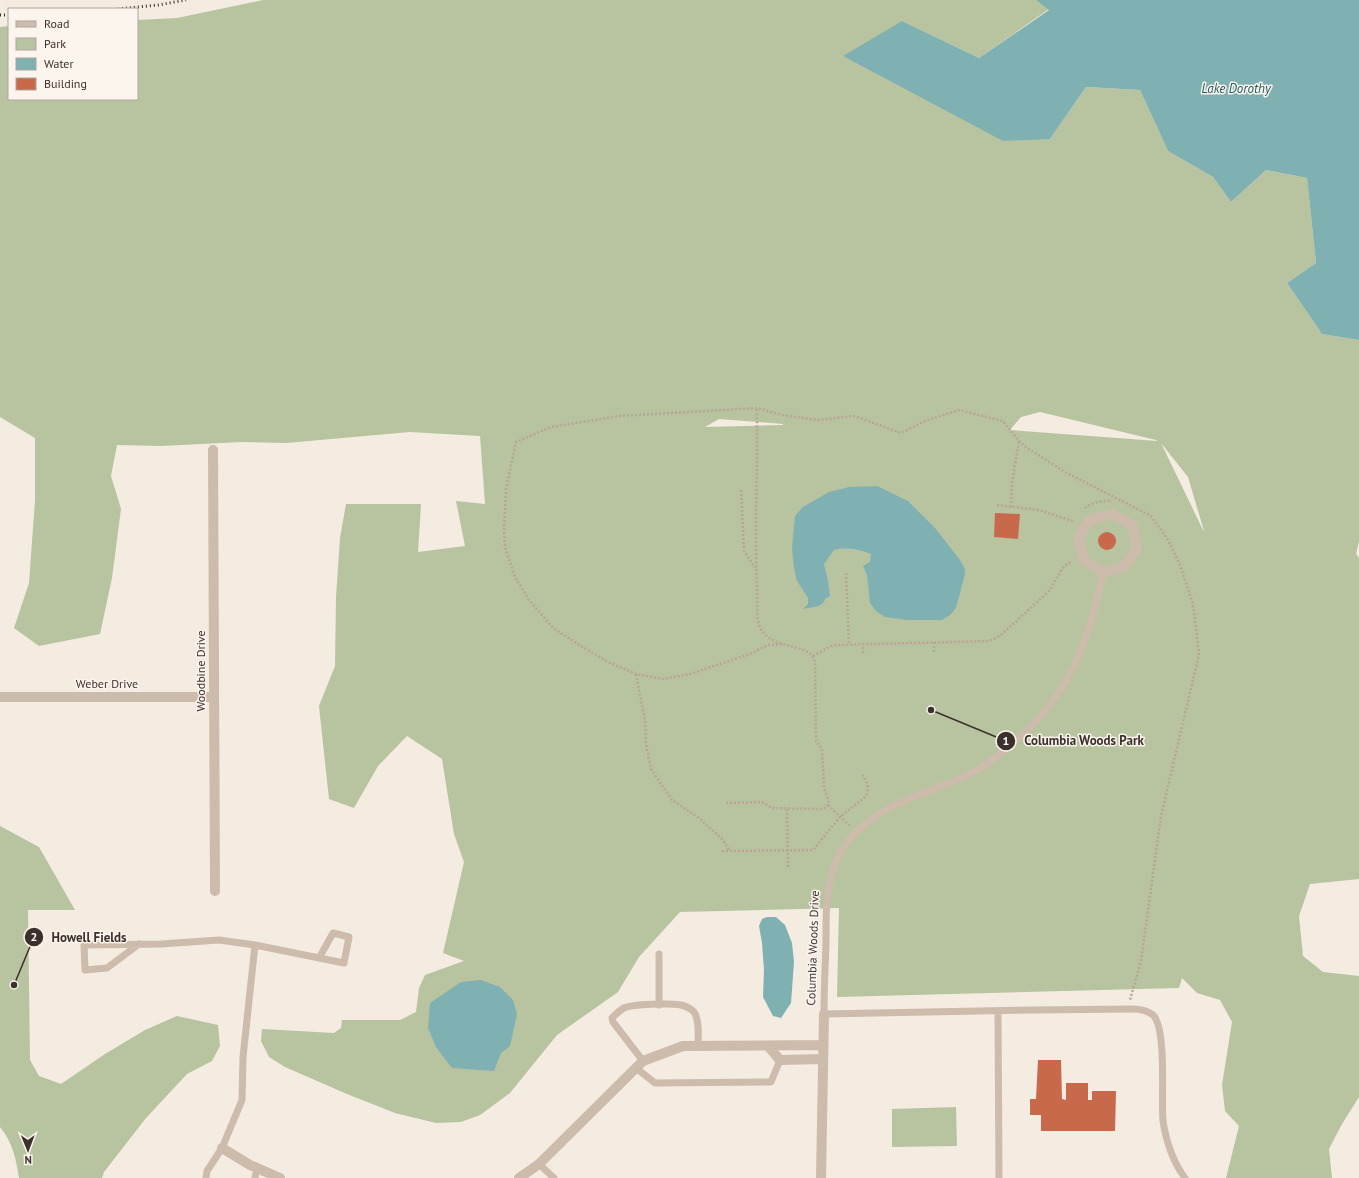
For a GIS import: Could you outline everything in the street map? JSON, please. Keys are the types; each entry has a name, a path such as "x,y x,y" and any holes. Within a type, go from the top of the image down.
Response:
{"street":[{"name":"Woodbine Drive","path":"213,450 215,891"},
{"path":"1112,514 1132,525 1137,548 1124,567 1102,572 1084,561 1078,538 1084,527 1089,520 1112,514"},
{"name":"Weber Drive","path":"0,697 214,697"},
{"name":"Columbia Woods Drive","path":"821,1178 824,1014"},
{"path":"518,1178 539,1164 639,1064 683,1046 823,1045"},
{"path":"768,1046 780,1060 822,1059"},
{"path":"222,1148 250,1165 256,1173 280,1178"}],"lane":[{"name":"Columbia Woods Drive","path":"824,1014 826,900 828,887 838,857 856,832 870,819 881,812 926,791 958,780 985,765 1002,753 1027,731 1052,702 1064,684 1081,651 1096,606 1102,572"},
{"path":"139,944 107,968 85,970 84,945 139,944 161,944 219,940 255,945 319,958 344,963 349,937 333,933 319,958"},
{"path":"206,1178 207,1171 222,1148 242,1100 243,1057 255,945"},
{"path":"659,954 659,1005"},
{"path":"698,1046 697,1019 695,1013 691,1009 682,1006 673,1004 626,1007 617,1012 612,1018 617,1029 639,1064 655,1083 771,1082 780,1060"},
{"path":"824,1014 1127,1009 1139,1009 1146,1011 1154,1016 1158,1025 1161,1042 1163,1121 1168,1143 1181,1173 1185,1178"},
{"path":"998,1011 999,1178"},
{"path":"539,1164 554,1178"}],"path":[{"path":"757,408 756,573 760,625 768,637 782,644 804,650 813,656 816,742 822,749 822,779 829,802 828,805 856,832"},
{"path":"782,644 768,646 750,654 690,674 663,679 636,674 608,662 553,628 529,600 515,577 506,547 504,530 506,489 516,442 551,427 620,416 757,408 782,415 817,420 854,416 901,433 925,421 959,410 1003,421 1018,441 1065,472 1151,516 1168,540 1180,565 1193,604 1199,654 1160,816 1141,961 1127,1009"},
{"path":"1011,507 1012,483 1018,441"},
{"path":"741,490 744,551 754,566 756,573"},
{"path":"997,505 1039,510 1073,521 1084,527"},
{"path":"813,656 831,646 994,640 1049,591 1064,566 1083,554"},
{"path":"846,573 849,645"},
{"path":"934,642 934,652"},
{"path":"863,644 863,653"},
{"path":"636,674 645,720 646,744 651,769 672,800 699,818 722,839 730,851"},
{"path":"722,852 813,850 840,817 866,796 868,786 866,779 861,774"},
{"path":"726,803 762,802 772,808 787,809 822,808 828,805"},
{"path":"787,809 788,868"}],"green space":[{"path":"263,0 1036,0 1049,9 979,58 902,21 1050,139 1086,87 1140,90 1168,151 1213,177 1231,202 1266,170 1307,178 1316,263 1287,283 1322,334 1359,340 1359,541 1356,554 1359,558 1359,879 1310,884 1299,916 1303,956 1323,972 1359,976 1359,1097 1342,1124 1329,1149 1332,1178 1226,1178 1239,1126 1225,1111 1222,1085 1232,1022 1220,1000 1197,993 1182,978 1179,988 837,997 839,908 680,912 639,957 618,992 557,1035 510,1093 480,1115 461,1122 436,1123 395,1113 285,1067 269,1057 261,1041 262,1029 334,1033 341,1028 342,1020 400,1020 416,1012 419,988 425,975 464,961 443,953 464,862 454,834 442,759 407,736 378,766 354,808 329,799 319,706 335,666 336,597 340,538 346,504 421,504 418,552 465,546 456,501 485,504 480,436 410,432 286,443 242,442 161,446 117,445 111,476 121,509 112,578 100,634 39,646 14,628 29,583 35,500 35,438 0,417 0,27 8,26 8,100 138,100 138,20 177,18","holes":["1040,412 1156,440 1157,441 1010,430 1021,417","719,419 783,425 705,427","1161,443 1188,477 1204,531 1203,530"]},
{"path":"0,826 39,847 75,910 28,910 30,1060 39,1076 61,1084 105,1054 145,1030 177,1016 218,1025 220,1046 212,1061 187,1074 146,1118 104,1172 102,1178 19,1178 13,1151 8,1139 0,1127"},
{"path":"956,1107 957,1146 892,1147 892,1109"}],"water":[{"name":"Lake Dorothy","path":"1036,0 1359,0 1359,340 1322,334 1287,283 1316,263 1307,178 1266,170 1231,202 1213,177 1168,151 1140,90 1086,87 1050,139 1003,141 843,56 902,21 979,58 1049,10"},
{"path":"877,486 908,501 935,528 960,560 965,569 956,608 950,615 942,620 907,620 885,617 876,611 870,603 867,575 863,566 870,562 871,554 848,549 834,550 824,564 830,596 819,606 803,609 808,604 808,598 797,581 794,568 792,548 795,516 803,507 829,492 849,487"},
{"path":"767,917 776,917 785,925 792,943 794,962 791,1003 781,1018 773,1016 763,997 764,970 759,926 762,919"},
{"path":"481,980 500,987 513,1000 517,1014 510,1046 501,1053 494,1071 452,1068 436,1047 428,1028 430,1003 461,982"}],"building":[{"path":"995,513 1020,514 1018,539 994,537"},
{"path":"1107,532 1113,535 1116,541 1113,547 1107,550 1101,547 1098,541 1101,535"},
{"path":"1038,1060 1061,1060 1062,1099 1066,1100 1066,1083 1088,1083 1088,1100 1092,1100 1092,1091 1116,1091 1115,1131 1041,1131 1041,1115 1030,1115 1030,1099 1036,1099"}],"railway":[{"path":"128,8 186,0"},
{"path":"0,15 8,15"}],"place":[{"name":"Columbia Woods Park","path":"931,710"},
{"name":"Howell Fields","path":"14,985"}]}
